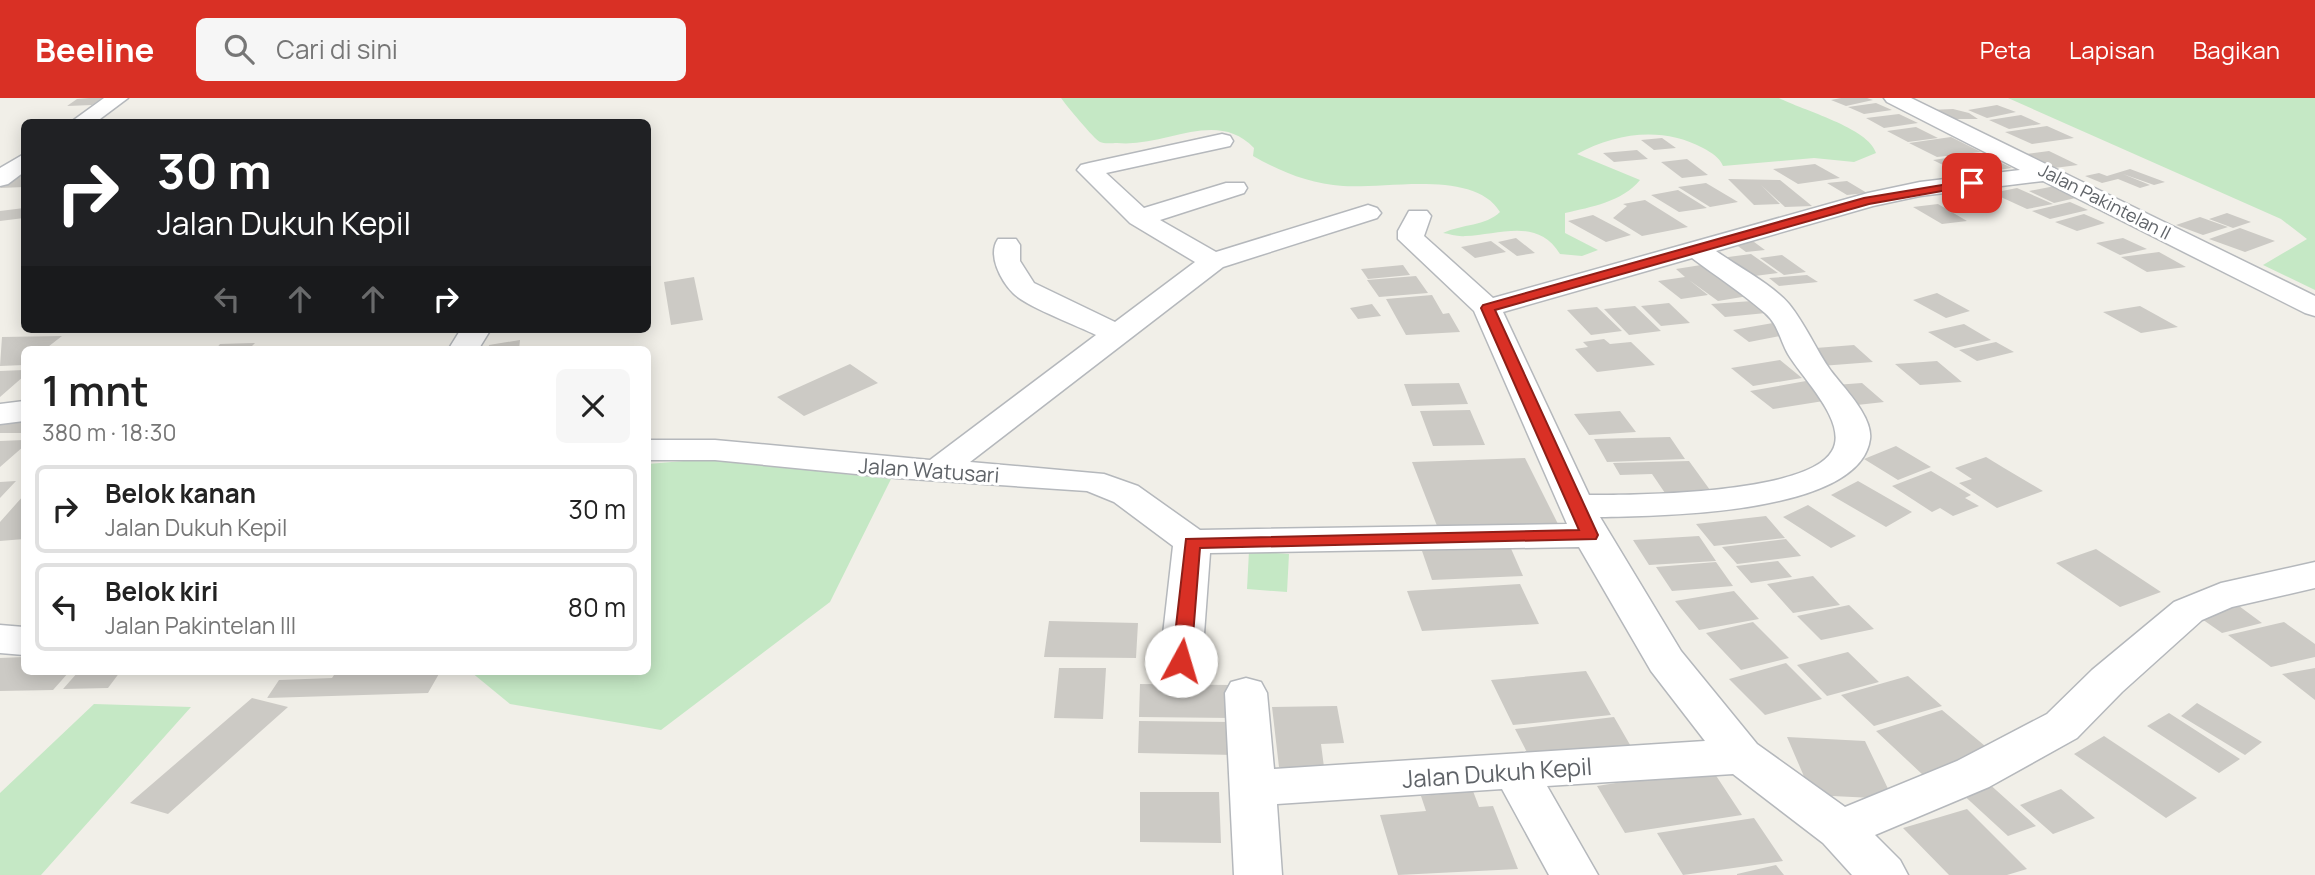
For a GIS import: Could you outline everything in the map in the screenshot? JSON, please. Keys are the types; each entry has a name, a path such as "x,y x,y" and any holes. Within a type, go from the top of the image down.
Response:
{"street":[{"path":"86,119 118,98"},
{"name":"Jalan Pakintelan II","path":"1894,98 2050,173 2315,307"},
{"path":"1213,261 1139,218 1089,170 1222,141"},
{"path":"1487,308 1868,200 1920,189 2050,173"},
{"path":"1139,218 1235,188"},
{"path":"0,193 21,192"},
{"path":"937,471 1213,261 1368,213"},
{"path":"1418,216 1411,231 1411,239 1434,256 1487,308 1584,521 1666,661 1741,756 1840,829 1883,875"},
{"path":"1007,245 1007,261 1024,289 1117,334"},
{"path":"1181,661 1192,542 1584,521 1770,492 1826,473 1847,458 1854,437 1846,414 1802,352 1795,333 1777,308 1696,249"},
{"path":"0,414 21,411"},
{"name":"Jalan Watusari","path":"651,450 715,450 937,471 1092,481 1126,494 1192,542"},
{"path":"1840,829 1973,774 2062,726 2107,681 2188,611 2221,596 2315,575"},
{"path":"0,639 21,641"},
{"path":"1246,693 1258,875"},
{"name":"Jalan Dukuh Kepil","path":"1252,788 1741,756"},
{"path":"1515,771 1574,875"}],"green space":[{"path":"1061,98 1779,98 1848,128 1871,144 1876,153 1854,162 1814,158 1723,166 1706,150 1672,137 1639,135 1607,141 1577,154 1640,180 1615,199 1565,213 1565,233 1598,250 1582,256 1560,254 1540,235 1529,232 1462,236 1443,233 1488,220 1500,212 1488,199 1471,190 1428,184 1343,186 1319,183 1264,162 1253,156 1254,148 1239,137 1223,131 1189,132 1135,143 1102,143 1086,129"},
{"path":"2008,98 2315,98 2315,290 2263,265 2307,239 2281,219"},
{"path":"707,459 891,479 830,602 661,730 510,704 475,675 651,675 651,464"},
{"path":"1249,551 1289,554 1287,592 1247,589"},
{"path":"94,704 191,707 41,875 0,875 0,793"}],"building":[{"path":"102,98 92,105 67,106 77,99"},
{"path":"1831,100 1873,100 1846,106"},
{"path":"1876,103 1892,110 1864,114 1848,107"},
{"path":"1997,105 2016,112 1987,118 1968,110"},
{"path":"1953,109 1969,113 1978,119 1941,119 1929,110"},
{"path":"1899,114 1918,123 1884,128 1866,118"},
{"path":"2021,115 2041,124 2009,129 1989,120"},
{"path":"2047,126 2074,138 2032,144 2005,132"},
{"path":"1916,127 1938,138 1908,142 1887,131"},
{"path":"1951,137 1981,152 1937,157 1909,143"},
{"path":"1662,138 1676,148 1654,150 1641,140"},
{"path":"1637,150 1648,159 1614,162 1603,153"},
{"path":"2049,151 2078,165 2054,168 2026,154"},
{"path":"1981,153 2012,168 1963,175 1933,160"},
{"path":"1687,159 1708,175 1682,178 1661,162"},
{"path":"1815,164 1840,178 1798,184 1773,169"},
{"path":"2130,169 2165,182 2154,185 2123,174 2150,185 2140,188 2118,179 2102,183 2085,176 2099,173 2107,176"},
{"path":"21,173 21,187 0,188"},
{"path":"1728,179 1780,180 1812,206 1785,207 1761,185 1780,204 1754,205"},
{"path":"1847,181 1867,193 1847,195 1827,183"},
{"path":"1706,183 1738,202 1710,207 1678,187"},
{"path":"2055,186 2080,197 2054,203 2029,191"},
{"path":"2017,188 2053,204 2027,209 1992,193"},
{"path":"1678,190 1707,208 1679,212 1651,195"},
{"path":"1645,200 1688,227 1642,236 1613,218 1627,206 1623,204"},
{"path":"2070,202 2088,210 2050,219 2032,211"},
{"path":"1938,204 1967,221 1942,224 1913,207"},
{"path":"21,208 21,218 0,221 0,211"},
{"path":"2227,213 2251,222 2233,228 2209,219"},
{"path":"2084,214 2105,223 2077,231 2055,222"},
{"path":"1593,215 1631,235 1606,242 1568,221"},
{"path":"2200,217 2228,227 2203,235 2176,225"},
{"path":"2240,228 2275,241 2245,252 2209,239"},
{"path":"1516,238 1535,253 1517,256 1498,242"},
{"path":"2123,238 2147,249 2120,255 2096,243"},
{"path":"1750,239 1765,250 1746,252 1731,241"},
{"path":"1491,241 1506,252 1475,258 1461,247"},
{"path":"2159,252 2186,267 2147,272 2121,257"},
{"path":"1751,254 1778,273 1739,278 1713,259"},
{"path":"1782,255 1806,272 1784,275 1760,258"},
{"path":"1403,265 1410,275 1368,279 1361,269"},
{"path":"1701,265 1714,271 1748,296 1718,301 1689,280 1708,295 1681,299 1658,281 1685,277 1676,269"},
{"path":"1807,275 1818,282 1779,286 1769,278"},
{"path":"1416,276 1428,293 1379,297 1367,280"},
{"path":"694,277 703,320 671,325 664,282"},
{"path":"1937,293 1970,311 1946,318 1913,300"},
{"path":"1432,295 1443,314 1449,313 1460,332 1406,335 1386,299"},
{"path":"1752,301 1766,313 1725,317 1711,304"},
{"path":"1669,303 1690,323 1661,326 1641,306"},
{"path":"1372,304 1381,316 1358,319 1350,308"},
{"path":"1635,306 1661,331 1629,335 1604,309"},
{"path":"2140,306 2178,327 2141,333 2103,312"},
{"path":"1597,307 1622,331 1591,335 1567,310"},
{"path":"1773,323 1790,334 1749,342 1733,330"},
{"path":"1964,324 1991,340 1955,348 1928,332"},
{"path":"62,336 49,346 21,346 21,365 0,366 2,337"},
{"path":"1604,339 1610,344 1631,342 1655,365 1597,372 1575,349 1588,347 1583,342"},
{"path":"520,340 519,346 489,345"},
{"path":"1996,342 2014,352 1977,361 1959,350"},
{"path":"255,343 252,346 218,346"},
{"path":"1854,345 1873,362 1821,366 1803,349"},
{"path":"1780,360 1802,378 1753,386 1731,368"},
{"path":"1937,361 1962,382 1920,385 1895,364"},
{"path":"850,364 878,383 804,416 777,397"},
{"path":"21,370 21,379 0,397 0,371"},
{"path":"1806,381 1830,400 1773,409 1750,391"},
{"path":"1459,383 1468,404 1412,406 1404,384"},
{"path":"1862,383 1884,402 1857,405 1835,385"},
{"path":"1470,410 1485,445 1433,446 1420,411"},
{"path":"1620,411 1636,432 1589,435 1574,414"},
{"path":"21,415 21,433 0,433 0,416"},
{"path":"1670,437 1685,459 1607,462 1594,439"},
{"path":"21,440 21,449 0,467 0,441"},
{"path":"1896,446 1931,467 1898,480 1864,459"},
{"path":"1986,457 2043,491 1997,508 1959,483 1972,479 1955,468"},
{"path":"1525,458 1559,526 1439,531 1412,462"},
{"path":"1689,461 1710,490 1665,493 1652,474 1620,475 1613,463"},
{"path":"1931,471 1971,495 1965,498 1979,506 1953,516 1940,508 1932,512 1892,486"},
{"path":"16,481 0,498 0,482"},
{"path":"1858,481 1912,512 1886,527 1831,495"},
{"path":"21,498 21,539 0,541 0,522"},
{"path":"1808,505 1856,536 1831,548 1783,517"},
{"path":"1766,516 1785,538 1714,546 1696,524"},
{"path":"1699,536 1716,561 1649,565 1633,540"},
{"path":"1786,539 1801,556 1737,564 1722,547"},
{"path":"1509,544 1523,576 1432,580 1421,548"},
{"path":"2096,549 2161,592 2120,607 2056,563"},
{"path":"1778,561 1792,577 1751,583 1736,566"},
{"path":"1716,562 1733,586 1672,591 1656,567"},
{"path":"1813,576 1840,605 1793,613 1767,584"},
{"path":"1520,584 1539,624 1422,631 1407,591"},
{"path":"1734,591 1759,619 1699,630 1675,601"},
{"path":"1849,605 1874,629 1821,640 1797,616"},
{"path":"2239,606 2262,623 2222,633 2199,617"},
{"path":"1049,621 1138,623 1136,658 1044,657"},
{"path":"1753,622 1789,658 1741,670 1706,633"},
{"path":"2284,622 2315,644 2315,657 2271,667 2228,635"},
{"path":"1848,652 1879,682 1827,696 1797,665"},
{"path":"21,657 21,675 66,675 53,690 0,691 0,658"},
{"path":"1786,663 1822,699 1765,715 1729,679"},
{"path":"1059,668 1106,668 1103,719 1054,718"},
{"path":"2315,668 2315,700 2282,674"},
{"path":"1586,671 1611,715 1513,725 1491,680"},
{"path":"75,675 118,675 108,688 63,689"},
{"path":"334,675 438,675 428,693 267,698 279,680 332,678"},
{"path":"1908,676 1942,706 1874,726 1841,695"},
{"path":"1140,684 1231,685 1233,718 1139,717"},
{"path":"252,698 288,707 168,814 130,803"},
{"path":"2197,703 2262,742 2245,755 2181,716"},
{"path":"1337,706 1344,743 1321,744 1324,767 1279,767 1272,707"},
{"path":"1942,710 1991,751 1923,775 1876,731"},
{"path":"2169,713 2240,759 2219,773 2147,726"},
{"path":"1614,717 1633,750 1532,762 1515,729"},
{"path":"1139,721 1233,722 1235,755 1138,753"},
{"path":"2104,736 2197,798 2166,818 2074,754"},
{"path":"1787,737 1865,741 1893,799 1812,795"},
{"path":"1711,768 1742,815 1625,833 1597,786"},
{"path":"1986,781 2036,826 2008,836 1959,791"},
{"path":"2061,789 2095,818 2053,834 2020,805"},
{"path":"1473,791 1479,807 1493,806 1518,869 1398,875 1380,815 1426,811 1421,796"},
{"path":"1140,792 1219,792 1221,843 1140,842"},
{"path":"1967,809 2027,869 2007,875 1949,875 1903,828"},
{"path":"1754,818 1783,861 1683,875 1657,833"},
{"path":"1776,865 1784,875 1737,875 1737,874"}],"route":[{"path":"1181,661 1192,542 1590,535 1487,308 1868,200 1920,189 1972,183"}]}
